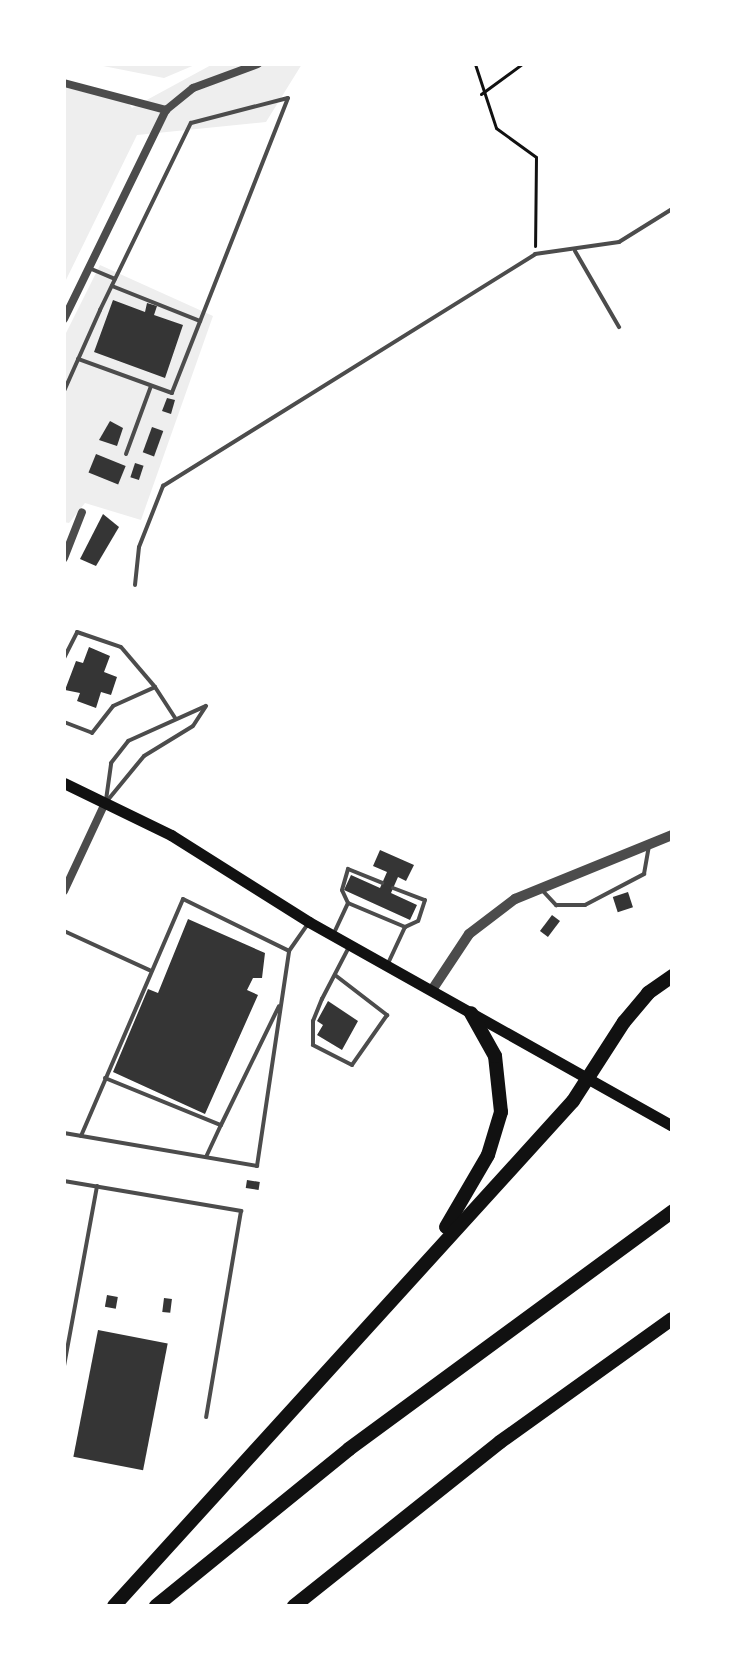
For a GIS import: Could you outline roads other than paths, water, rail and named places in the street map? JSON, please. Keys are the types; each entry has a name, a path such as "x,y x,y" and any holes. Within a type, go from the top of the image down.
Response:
{"highway":[{"path":"114,1606 590,1078 624,1022 648,993 672,976"},
{"path":"425,1259 474,1182 500,1119 502,1090 495,1056 471,1013"},
{"path":"156,1606 349,1449 672,1212"},
{"path":"294,1606 500,1442 672,1319"}],"main road":[{"path":"64,783 208,857 309,922 672,1126"}],"street":[{"path":"64,319 166,110 193,88 258,64"},
{"path":"64,83 166,110"},
{"path":"64,558 82,512"},
{"path":"64,891 105,803"},
{"path":"432,990 483,920 540,886 672,835"}],"lane":[{"path":"64,391 78,359 115,279 191,123 288,98 172,393 78,359"},
{"path":"135,585 139,547 163,486 535,254 575,251 619,242 672,209"},
{"path":"575,251 619,327"},
{"path":"89,268 115,279"},
{"path":"112,286 200,321"},
{"path":"126,454 151,386"},
{"path":"64,658 77,632 121,647 155,687 175,718"},
{"path":"64,722 92,733 113,706 155,687"},
{"path":"206,706 193,726 144,756 105,803 111,763 120,749 137,734 206,706"},
{"path":"540,886 556,905 585,905 644,874 649,844"},
{"path":"382,883 348,869 342,890 348,903 405,927"},
{"path":"387,965 405,927 418,921 425,900 393,888"},
{"path":"81,1136 149,970 183,899 289,951"},
{"path":"333,935 348,903"},
{"path":"64,1133 257,1166 289,951 309,922"},
{"path":"64,931 149,970"},
{"path":"335,975 387,1015 352,1065 313,1045 313,1021 335,975 350,945"},
{"path":"206,1157 281,1002"},
{"path":"105,1078 221,1125"},
{"path":"64,1181 241,1211 206,1417"},
{"path":"64,1366 97,1186"},
{"path":"64,1319 72,1321"}]}
